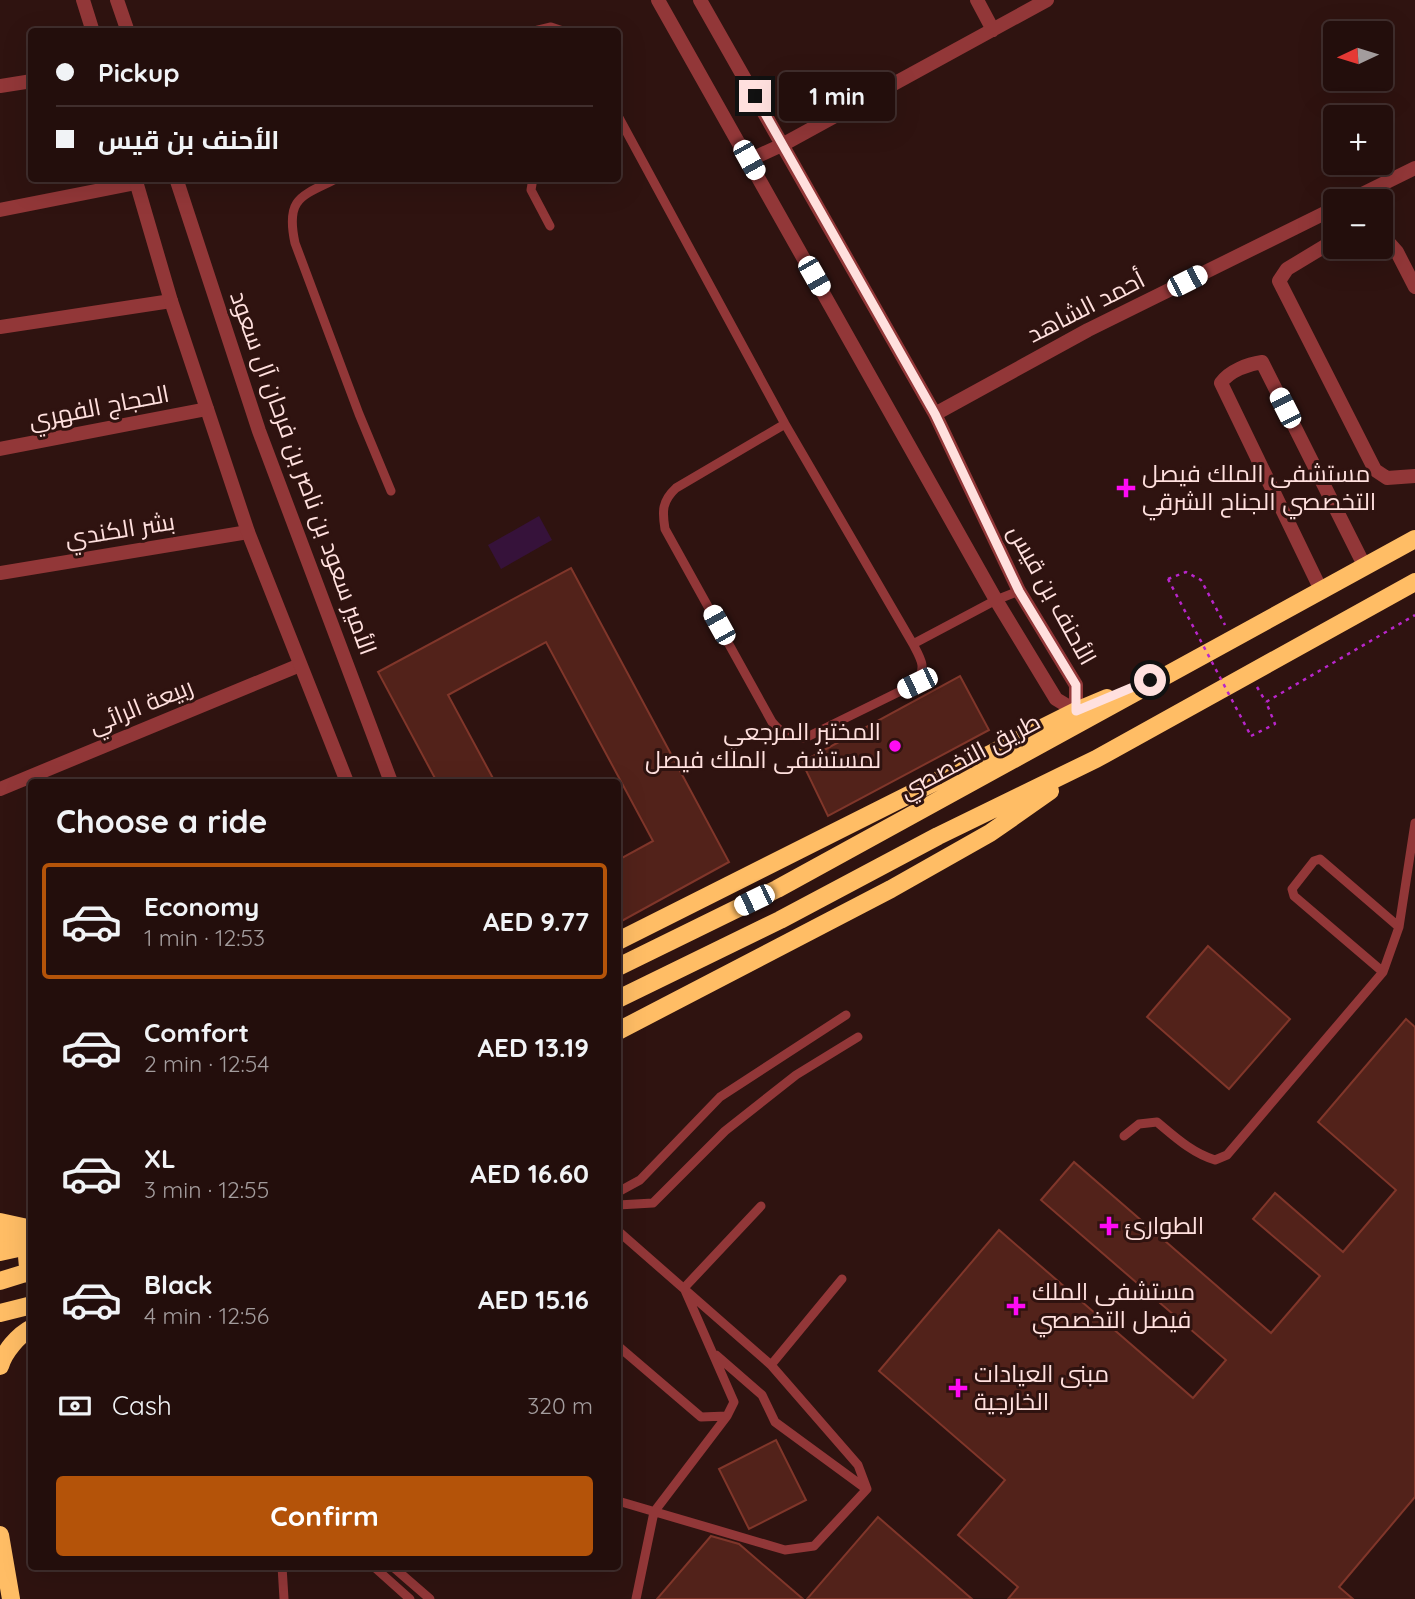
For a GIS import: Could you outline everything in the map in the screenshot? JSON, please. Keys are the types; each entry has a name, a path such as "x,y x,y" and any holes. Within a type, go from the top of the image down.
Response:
{"main road":[{"name":"طريق التخصصي","path":"621,966 777,889 1415,539"},
{"path":"621,998 1096,759 1415,582"},
{"path":"621,939 1076,711 1175,670"},
{"path":"621,1029 891,889 990,834 1096,759"},
{"path":"0,1222 28,1229"},
{"path":"0,1239 28,1231"},
{"path":"0,1252 28,1246"},
{"path":"28,1248 28,1268"},
{"path":"0,1281 28,1275"},
{"path":"0,1313 28,1306"},
{"path":"0,1366 3,1357 28,1330"},
{"path":"0,1535 10,1599"}],"street":[{"path":"83,0 92,28"},
{"path":"117,0 127,28"},
{"name":"الأحنف بن قيس","path":"658,0 996,600 1056,699 1076,711"},
{"name":"الأحنف بن قيس","path":"700,0 935,414 1019,591 1076,685 1076,711"},
{"path":"977,0 993,30"},
{"path":"749,160 782,145 1047,0"},
{"path":"0,86 28,82"},
{"path":"1372,189 1415,168"},
{"path":"0,210 131,182"},
{"path":"136,182 171,301 248,532 346,779"},
{"name":"الأمير سعود بن ناصر بن فرحان آل سعود","path":"177,182 260,431 390,779"},
{"name":"أحمد الشاهد","path":"935,414 1088,330 1323,214"},
{"path":"1323,247 1287,269 1279,281 1375,470 1387,478 1415,476"},
{"path":"1393,248 1415,287"},
{"path":"0,327 171,301"},
{"path":"1321,590 1221,383 1251,363 1262,362 1365,567"},
{"name":"الحجاج الفهري","path":"0,449 207,409"},
{"name":"بشر الكندي","path":"0,573 248,532"},
{"path":"1394,593 1415,594"},
{"name":"ربيعة الرائي","path":"0,789 300,665"}],"lane":[{"path":"621,131 922,662 923,673 917,683 805,738 792,738 782,733 772,722 665,529 662,513 666,498 676,488 785,424"},
{"path":"330,182 301,196 293,207 290,222 295,243 359,414 391,491"},
{"path":"532,182 531,190 551,226"},
{"path":"913,645 996,600 1019,591"},
{"path":"1124,1136 1139,1124 1157,1122 1202,1156 1215,1160 1227,1155 1383,972 1399,928 1415,823"},
{"path":"1383,972 1294,896 1292,889 1314,861 1320,859 1399,928"},
{"path":"621,1190 640,1180 720,1097 846,1015"},
{"path":"621,1205 653,1203 725,1131 796,1075 858,1037"},
{"path":"684,1288 761,1206"},
{"path":"621,1234 771,1365 858,1465 866,1489"},
{"path":"771,1365 842,1279"},
{"path":"636,1599 654,1512 727,1416 734,1402 684,1288"},
{"path":"621,1349 701,1417 727,1416"},
{"path":"712,1352 762,1395 775,1422 866,1489"},
{"path":"621,1502 785,1550 814,1546 866,1489"},
{"path":"282,1570 284,1599"},
{"path":"398,1570 430,1599"},
{"path":"383,1571 411,1599"}],"path":[{"path":"1232,638 1201,580 1186,572 1168,579 1251,736 1275,724 1266,702 1415,615"}],"shaded area":[{"path":"539,516 552,540 501,569 488,545"}],"building":[{"path":"571,568 729,862 621,921 621,858 653,841 546,642 448,695 493,779 435,779 378,672"},
{"name":"المختبر المرجعي لمستشفى الملك فيصل","path":"960,676 989,730 828,816 802,762"},
{"path":"1208,946 1290,1019 1229,1089 1147,1017"},
{"path":"1406,1019 1415,1027 1415,1497 1339,1587 1353,1599 1008,1599 1018,1587 958,1535 1005,1480 879,1371 999,1230 1193,1398 1226,1360 1041,1200 1074,1162 1271,1333 1320,1276 1253,1219 1275,1193 1343,1252 1396,1190 1318,1122"},
{"path":"776,1440 806,1500 749,1529 719,1469"},
{"path":"878,1517 972,1599 807,1599"},
{"path":"711,1536 739,1544 803,1599 657,1599"}],"place":[{"name":"مستشفى الملك فيصل التخصصي الجناح الشرقي","path":"1126,488"},
{"name":"المختبر المرجعي لمستشفى الملك فيصل","path":"895,746"},
{"name":"الطوارئ","path":"1109,1226"},
{"name":"مستشفى الملك فيصل التخصصي","path":"1016,1306"},
{"name":"مبنى العيادات الخارجية","path":"958,1388"}],"route":[{"path":"755,96 935,414 1019,591 1076,685 1076,711 1150,680"}]}
